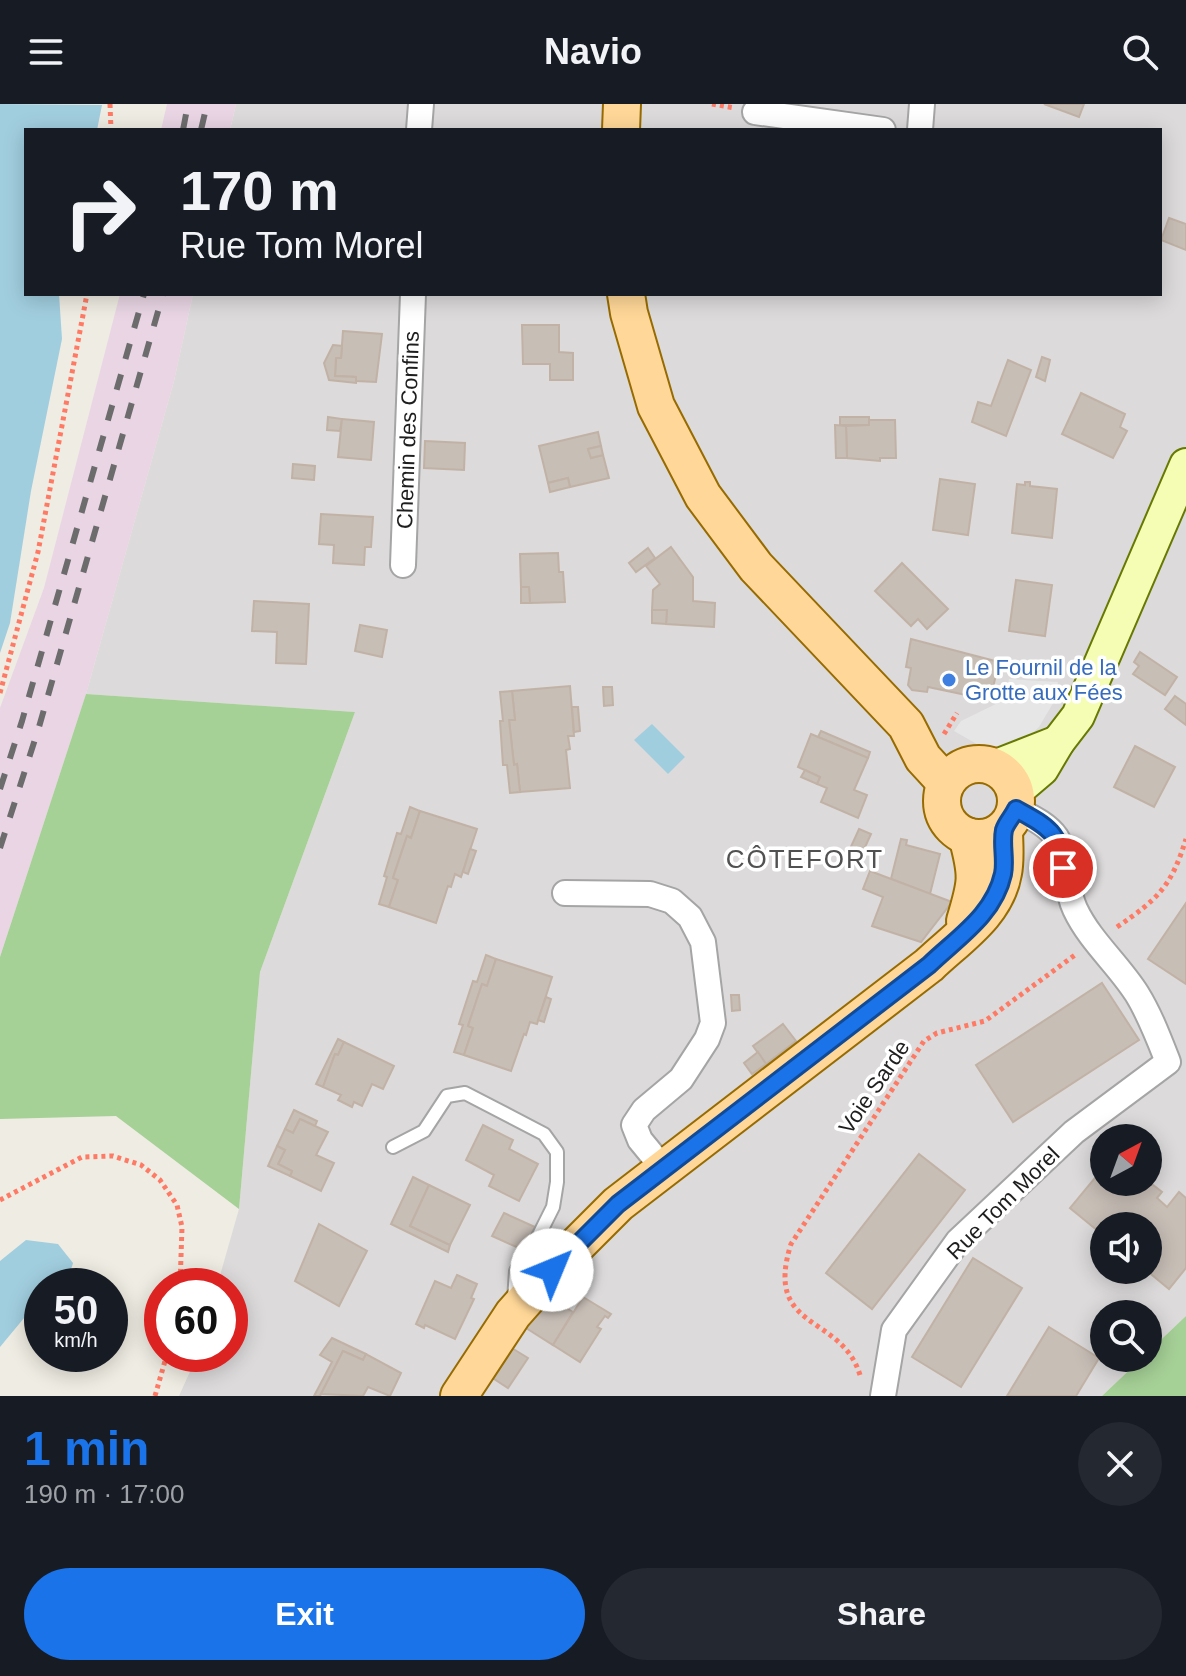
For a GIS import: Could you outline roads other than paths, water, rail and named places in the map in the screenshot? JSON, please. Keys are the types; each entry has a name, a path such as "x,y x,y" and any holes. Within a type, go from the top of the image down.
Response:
{"main road":[{"path":"621,128 622,104"},
{"path":"626,296 656,406 703,496 756,567 906,725 923,758 991,791"},
{"path":"459,1396 513,1314 618,1204 929,965 979,921 992,903 1003,874 991,791 948,727 906,725"},
{"path":"991,791 986,838 957,832 944,815 942,804 991,791"},
{"path":"961,934 975,891 976,870 967,836"}],"street":[{"path":"419,128 421,104"},
{"path":"920,128 922,104"},
{"path":"755,112 869,128"},
{"name":"Chemin des Confins","path":"403,565 413,296"},
{"path":"991,791 1042,769 1078,716 1186,465"},
{"name":"Rue Tom Morel","path":"883,1396 894,1330 958,1241 1074,1132 1177,1061 1137,994 1095,942 1075,910 1067,890 1062,850 1055,835 991,791"},
{"path":"565,893 650,894 672,901 690,917 703,942 713,1023 707,1039 681,1079 644,1110 634,1125 640,1140 663,1168"}],"lane":[{"path":"393,1147 424,1131 447,1096 465,1093 544,1134 557,1152 553,1207 534,1245 516,1271 513,1314"}],"water":[{"path":"0,104 102,105 97,128 24,128 24,296 59,296 62,339 31,491 10,623 0,653"},
{"path":"652,724 685,757 668,774 634,740"},
{"path":"26,1240 58,1244 73,1263 71,1268 24,1268 24,1318 0,1347 0,1261"}],"railway":[{"path":"183,128 188,104"},
{"path":"201,128 207,104"},
{"path":"0,789 143,296"},
{"path":"0,848 39,727 162,296"}],"place":[{"name":"Le Fournil de la Grotte aux Fées","path":"949,680"}],"district":[{"name":"CÔTEFORT","path":"805,859"}]}
